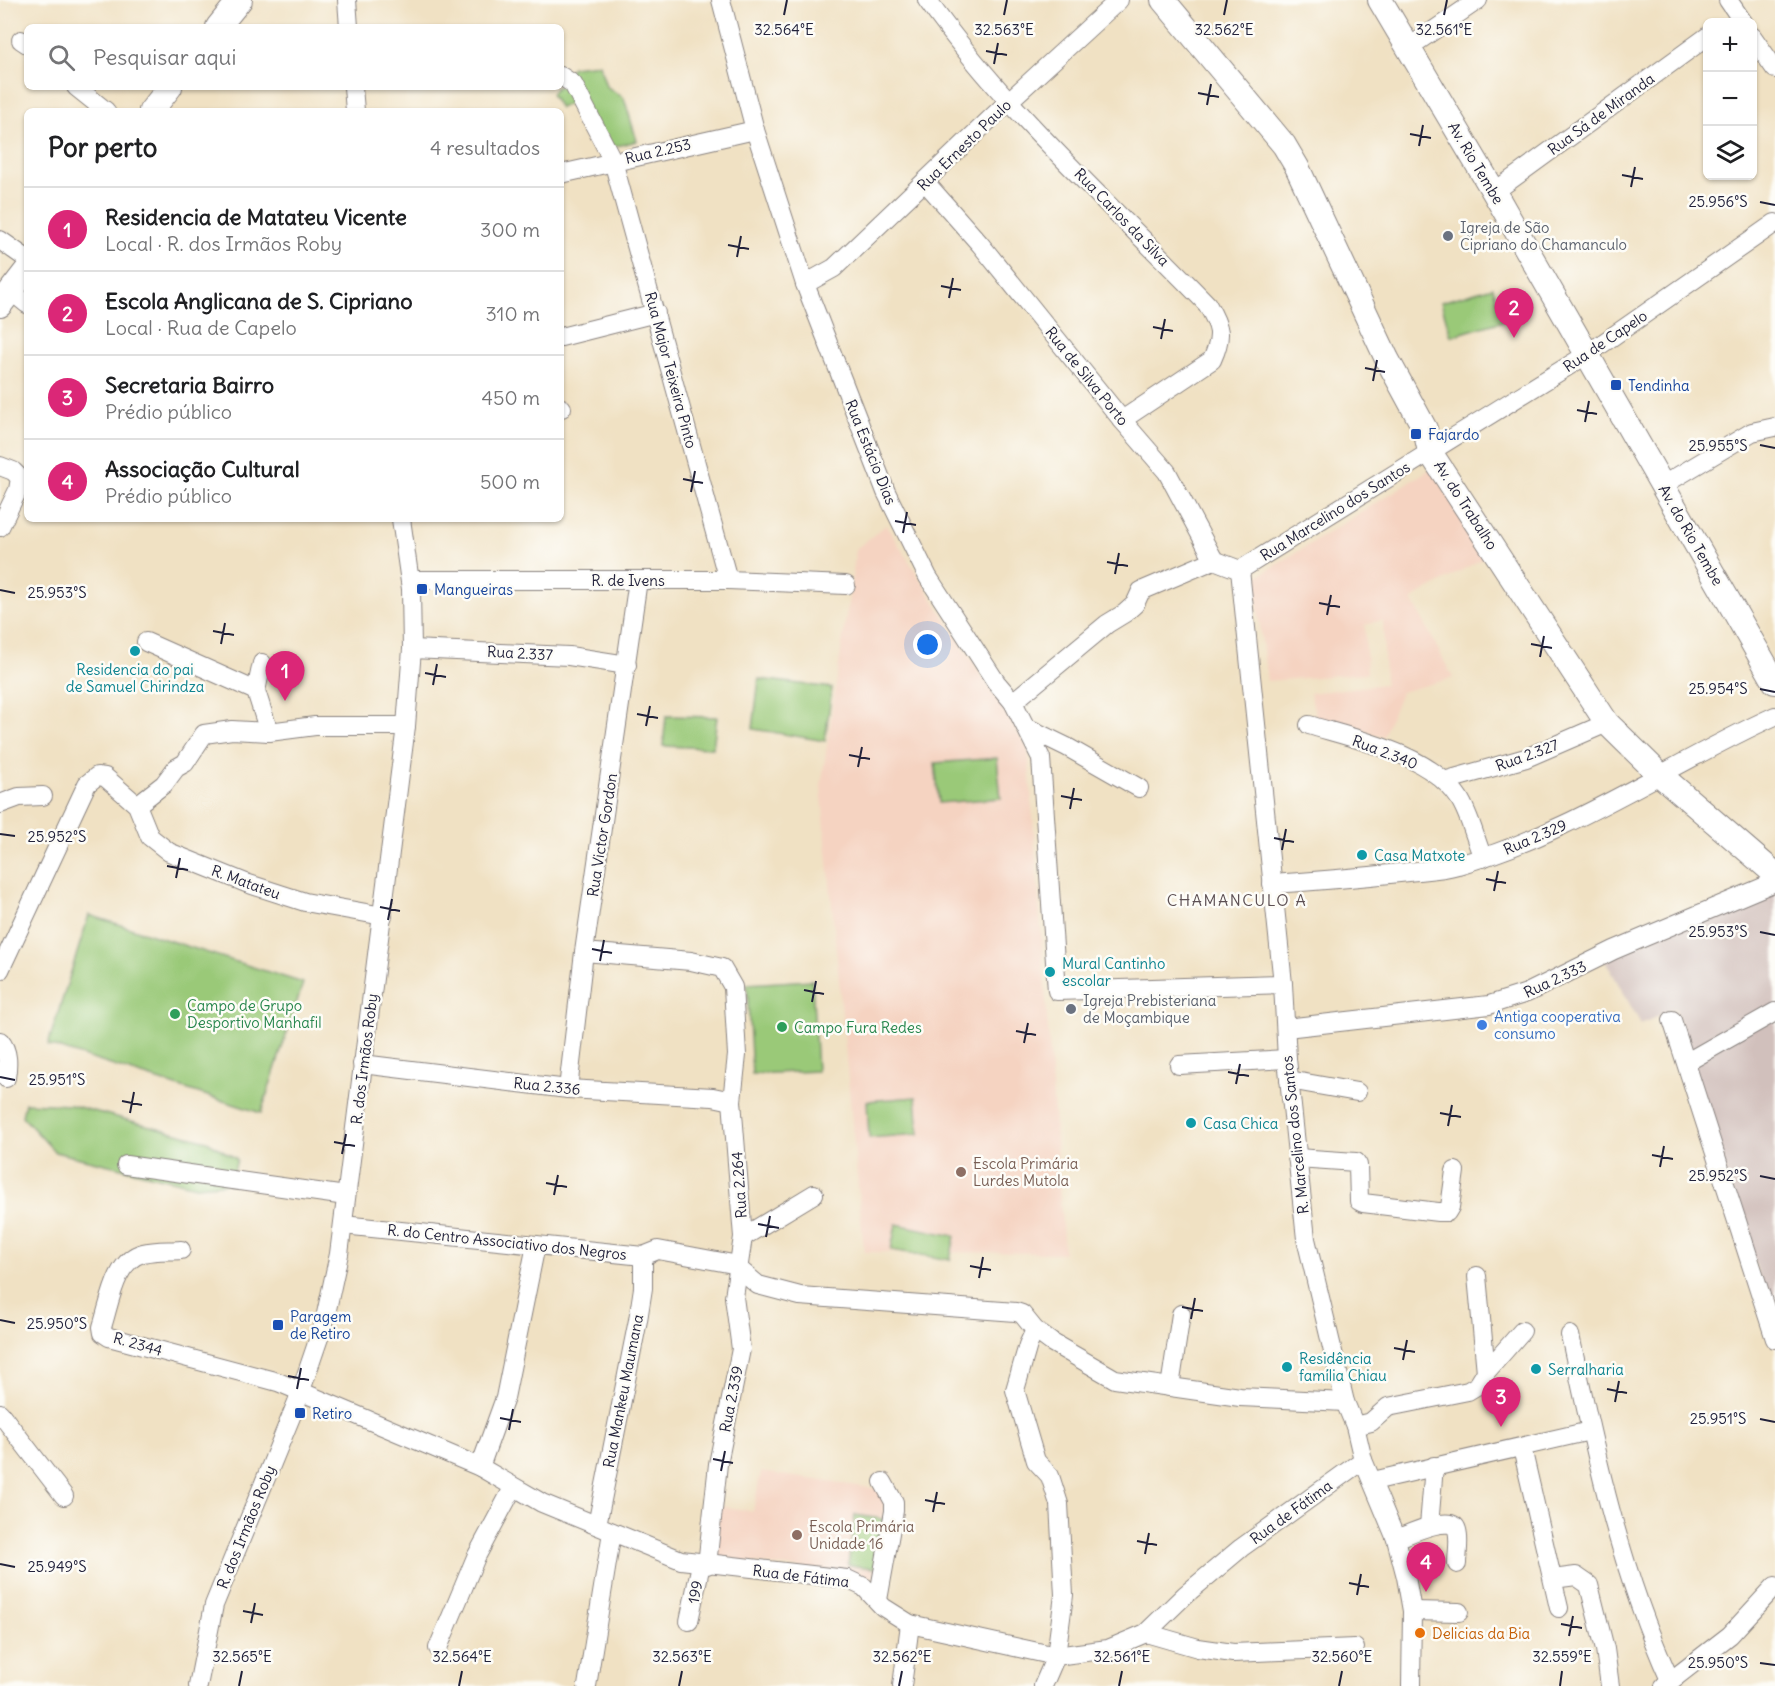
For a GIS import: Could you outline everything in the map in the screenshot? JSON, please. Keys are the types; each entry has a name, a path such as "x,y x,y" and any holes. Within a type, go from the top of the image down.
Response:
{"main road":[{"path":"220,24 240,0"},
{"name":"Av. do Trabalho","path":"1163,0 1284,146 1297,168 1427,441 1607,723 1659,774 1775,874"},
{"name":"Av. Rio Tembe","path":"1380,0 1494,192 1606,389"},
{"path":"154,108 168,90"},
{"path":"13,300 24,276"},
{"name":"Av. do Rio Tembe","path":"1606,389 1775,682"}],"street":[{"path":"347,0 348,24"},
{"name":"Rua Estácio Dias","path":"721,0 755,130 805,285 886,492 928,577 996,682 1013,702 1041,758 1058,991 1283,984"},
{"name":"Rua Carlos da Silva","path":"927,0 956,40 1009,101 1207,304 1220,331 1219,344 1212,360 1122,420"},
{"name":"Rua Ernesto Paulo","path":"805,285 834,268 1119,0"},
{"path":"1408,48 1478,0"},
{"name":"Rua Sá de Miranda","path":"1494,192 1703,39"},
{"path":"1757,43 1775,69"},
{"name":"Rua Major Teixeira Pinto","path":"564,78 573,84 613,161 728,580"},
{"path":"80,90 102,108"},
{"path":"353,90 355,108"},
{"name":"Rua 2.253","path":"564,173 755,130"},
{"name":"Rua de Silva Porto","path":"926,183 980,244 1122,420 1167,472 1214,560"},
{"name":"Rua de Capelo","path":"1427,441 1586,355 1775,223"},
{"path":"0,240 24,257"},
{"path":"564,336 656,313"},
{"path":"1663,485 1752,432 1775,427"},
{"name":"Rua Marcelino dos Santos","path":"1240,570 1427,441"},
{"path":"0,466 13,471 20,478 18,490 0,527"},
{"name":"R. dos Irmãos Roby","path":"198,1686 214,1605 300,1392 324,1323 339,1254 406,726 412,649 411,584 401,522"},
{"path":"1013,702 1107,624 1125,613 1135,604 1141,591 1214,560 1240,570"},
{"name":"R. Marcelino dos Santos","path":"1240,570 1283,984 1287,1059 1305,1239 1345,1402 1355,1426 1363,1461 1396,1539 1412,1611 1411,1686"},
{"name":"Rua Victor Gordon","path":"568,1089 584,952 638,580"},
{"name":"R. de Ivens","path":"411,584 728,580 846,585"},
{"path":"146,642 256,691"},
{"name":"Rua 2.337","path":"412,649 568,656 627,665"},
{"path":"262,663 256,691 269,732"},
{"name":"Rua 2.329","path":"1272,884 1427,870 1455,866 1483,858 1584,816 1659,774 1775,716"},
{"name":"Rua 2.327","path":"1444,781 1526,758 1607,723"},
{"name":"Rua 2.340","path":"1309,725 1380,747 1422,765 1444,781 1459,799 1483,858"},
{"path":"0,970 87,784 97,776 105,777 137,805 164,784 176,768 185,763 204,734 232,730 269,732 315,726 406,726"},
{"path":"1028,728 1067,747 1139,788"},
{"path":"0,804 19,797 43,796"},
{"name":"R. Matateu","path":"137,805 150,837 169,852 246,883 305,902 383,916"},
{"name":"Rua 2.333","path":"1286,1028 1489,1005 1508,1000 1614,950 1775,882"},
{"name":"Rua 2.264","path":"584,952 691,961 722,968 733,987 737,1055 732,1101 743,1237 738,1269"},
{"path":"1687,1062 1775,1012"},
{"path":"1672,1020 1775,1339"},
{"path":"0,1041 4,1046 8,1063 6,1078"},
{"path":"1179,1065 1287,1059"},
{"name":"Rua 2.336","path":"362,1064 568,1089 713,1097 732,1101"},
{"path":"1289,1080 1357,1092"},
{"path":"1297,1158 1356,1162 1359,1201 1363,1203 1438,1212 1447,1212 1450,1207 1455,1171"},
{"path":"126,1165 346,1196"},
{"path":"743,1237 814,1194"},
{"name":"R. do Centro Associativo dos Negros","path":"343,1225 643,1256 658,1250 733,1264 758,1285 801,1296 1000,1309 1022,1314 1035,1330 1051,1342 1115,1379 1240,1397 1345,1402"},
{"path":"480,1467 505,1398 536,1245"},
{"name":"R. 2344","path":"181,1250 142,1253 129,1261 118,1275 102,1327 103,1333 109,1337 278,1382 300,1392"},
{"name":"Rua Mankeu Maumana","path":"588,1686 604,1528 643,1288 643,1256"},
{"name":"Rua 2.339","path":"704,1564 718,1464 741,1349 734,1297 738,1269"},
{"path":"1477,1275 1486,1372"},
{"path":"1170,1387 1181,1314"},
{"path":"1035,1330 1028,1345 1015,1390 1036,1461 1050,1476 1059,1504 1064,1595 1056,1656 1047,1684"},
{"path":"1355,1426 1371,1422 1388,1407 1468,1391 1478,1385 1486,1372 1522,1331"},
{"path":"1570,1335 1590,1431 1618,1541 1645,1625 1667,1683 1730,1635 1775,1586"},
{"name":"Rua de Fátima","path":"300,1392 480,1467 513,1488 681,1560 847,1579 864,1587 883,1608 910,1624 1056,1656 1108,1649 1146,1633 1185,1594 1241,1548 1363,1461"},
{"path":"0,1413 64,1496"},
{"path":"1373,1481 1590,1431"},
{"path":"1522,1448 1559,1608"},
{"path":"1429,1526 1434,1467"},
{"path":"878,1600 894,1511 894,1502 883,1482"},
{"path":"438,1648 476,1557 513,1488"},
{"path":"1396,1539 1429,1526 1446,1523 1454,1525 1457,1530 1457,1564"},
{"name":"199","path":"689,1621 704,1564"},
{"path":"1553,1580 1576,1576 1589,1585 1605,1648 1610,1686"},
{"path":"1412,1611 1459,1612"},
{"path":"902,1686 910,1624"},
{"path":"1146,1633 1198,1648 1233,1653 1355,1648"}],"shaded area":[{"path":"1432,468 1487,556 1412,599 1453,678 1401,692 1383,737 1316,717 1310,693 1385,684 1383,620 1365,625 1367,673 1267,681 1254,579"},
{"path":"886,525 1028,749 1064,1253 864,1252 821,786 856,549"},
{"path":"1775,882 1775,1327 1675,1008 1641,1024 1605,960"},
{"name":"Escola Primária Unidade 16","path":"761,1472 878,1489 885,1498 873,1577 712,1558 719,1506 753,1511"}],"green space":[{"path":"599,64 606,86 624,98 637,141 613,147 576,100 560,108 551,94 554,90 564,90 564,77 572,67"},
{"path":"1493,287 1503,321 1451,336 1441,302"},
{"path":"759,679 832,688 825,741 753,729"},
{"path":"666,716 717,717 713,748 663,746"},
{"path":"997,758 1001,798 939,803 935,763"},
{"name":"Campo de Grupo Desportivo Manhafil","path":"89,915 303,983 261,1113 48,1045"},
{"name":"Campo Fura Redes","path":"812,980 817,1071 752,1074 747,984"},
{"path":"916,1097 919,1134 869,1138 867,1101"},
{"path":"25,1103 71,1105 207,1141 237,1159 231,1183 196,1186 55,1152 22,1116"},
{"path":"896,1224 955,1236 950,1260 891,1250"},
{"path":"855,1515 888,1520 881,1569 848,1565"}],"place":[{"name":"Igreja de São Cipriano do Chamanculo","path":"1448,236"},
{"name":"Escola Anglicana de S. Cipriano","path":"1514,338"},
{"name":"Tendinha","path":"1616,385"},
{"name":"Fajardo","path":"1416,434"},
{"name":"Mangueiras","path":"422,589"},
{"name":"Residencia do pai de Samuel Chirindza","path":"135,651"},
{"name":"Residencia de Matateu Vicente","path":"285,701"},
{"name":"Casa Matxote","path":"1362,855"},
{"name":"Mural Cantinho escolar","path":"1050,972"},
{"name":"Igreja Prebisteriana de Moçambique","path":"1071,1009"},
{"name":"Campo de Grupo Desportivo Manhafil","path":"175,1014"},
{"name":"Antiga cooperativa consumo","path":"1482,1025"},
{"name":"Campo Fura Redes","path":"782,1027"},
{"name":"Casa Chica","path":"1191,1123"},
{"name":"Escola Primária Lurdes Mutola","path":"961,1172"},
{"name":"Paragem de Retiro","path":"278,1325"},
{"name":"Residência família Chiau","path":"1287,1367"},
{"name":"Serralharia","path":"1536,1369"},
{"name":"Retiro","path":"300,1413"},
{"name":"Secretaria Bairro","path":"1501,1427"},
{"name":"Escola Primária Unidade 16","path":"797,1535"},
{"name":"Associação Cultural","path":"1426,1592"},
{"name":"Delicias da Bia","path":"1420,1633"}],"district":[{"name":"CHAMANCULO A","path":"1237,900"}]}
